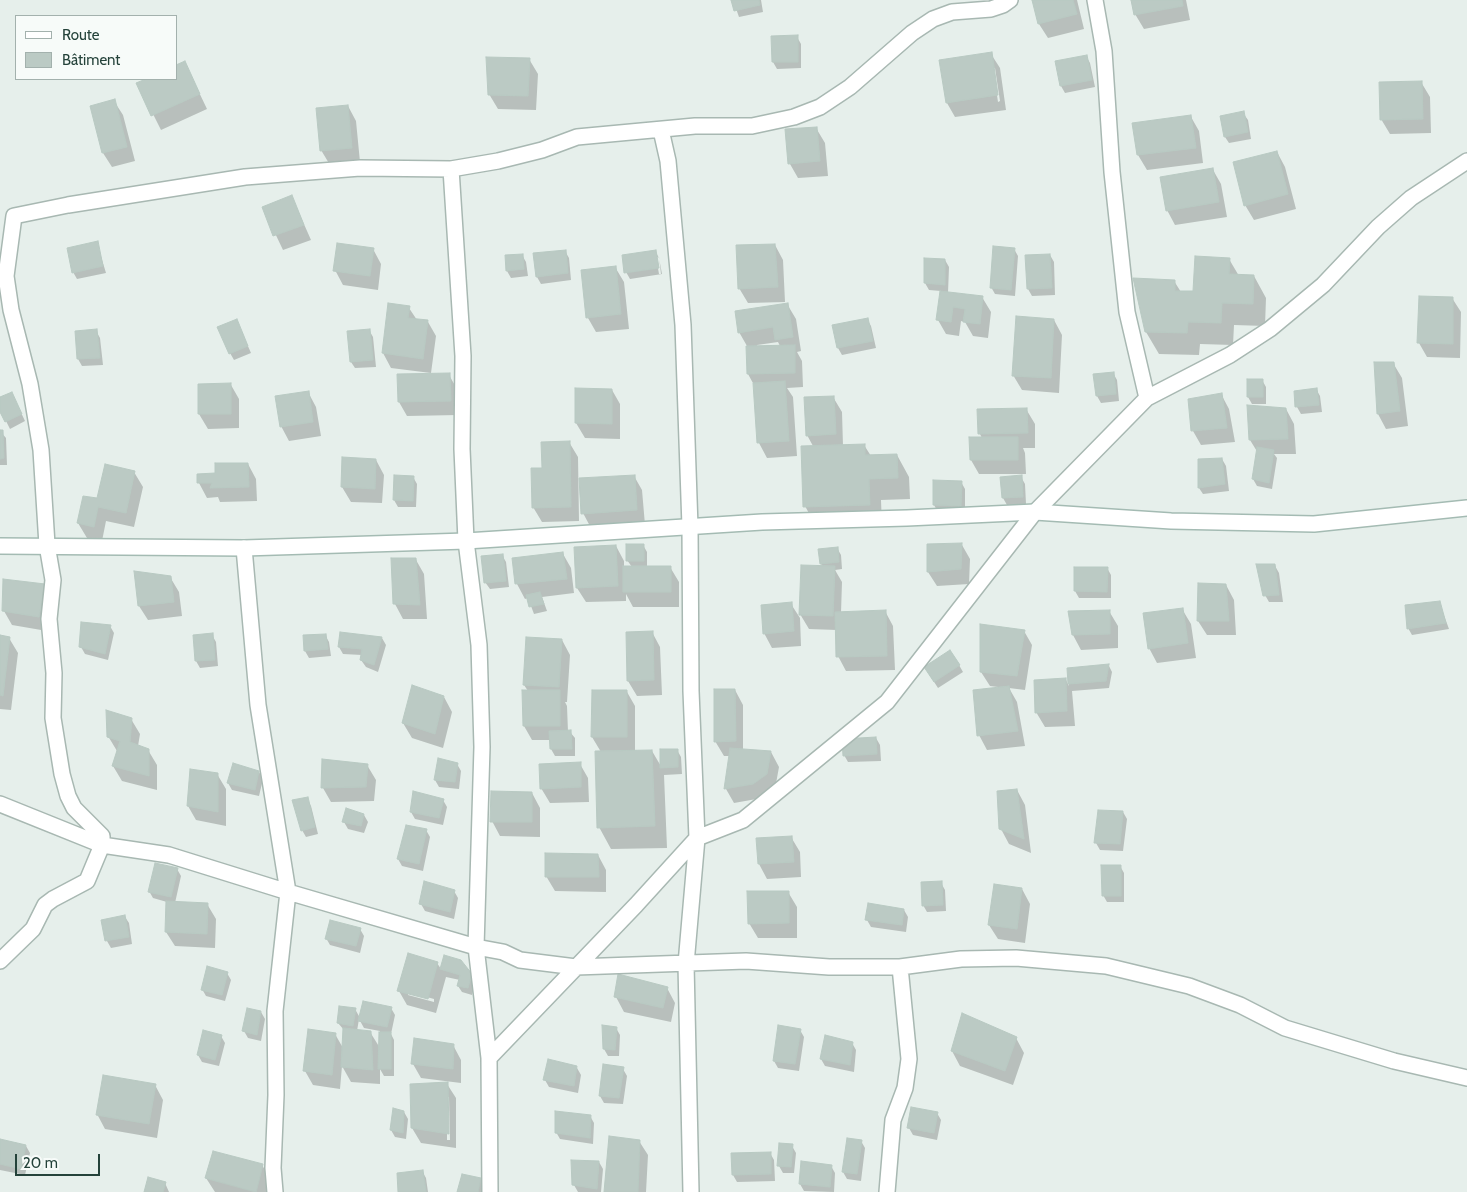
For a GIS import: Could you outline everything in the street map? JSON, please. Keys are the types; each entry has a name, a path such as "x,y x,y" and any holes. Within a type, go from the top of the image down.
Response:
{"street":[{"path":"0,961 33,929 45,905 52,899 87,881 102,845 102,836 74,808 68,796 57,746 52,707 54,673 48,619 53,580 47,546 41,450 30,384 11,310 6,276 14,216 68,205 245,177 360,168 451,169 542,150 577,137 695,126 752,126 811,110 850,87 912,33 933,19 952,12 991,9 1003,5 1010,0"},
{"path":"1095,0 1104,51 1112,172 1128,312 1147,398"},
{"path":"661,130 668,161 683,325 690,527 691,691 697,838 686,964 691,1192"},
{"path":"489,1058 697,838 744,820 887,702 1035,512 1147,398 1230,355 1270,329 1323,285 1378,227 1411,198 1467,161"},
{"path":"451,169 463,356 462,449 466,541 479,645 482,748 476,947 489,1058 490,1192"},
{"path":"0,546 244,548 466,541 826,519 907,518 1035,512 1171,521 1314,524 1467,508"},
{"path":"244,548 258,705 288,892 275,1011 274,1192"},
{"path":"0,804 102,845 169,855 476,947 503,952 520,960 576,967 746,962 900,967 961,959 1016,958 1106,966 1188,986 1240,1005 1284,1028 1394,1061 1467,1078"},
{"path":"887,1192 893,1120 905,1088 909,1059 900,967"}],"building":[{"path":"731,0 759,0 760,5 734,11"},
{"path":"1032,0 1073,0 1077,14 1038,24"},
{"path":"1131,0 1182,0 1183,6 1134,15"},
{"path":"798,35 798,62 772,62 771,36"},
{"path":"992,52 998,95 946,103 939,60"},
{"path":"1087,55 1092,80 1060,86 1055,61"},
{"path":"486,57 530,58 528,96 488,95"},
{"path":"185,61 200,94 151,116 136,83 144,80 178,80 178,64"},
{"path":"1422,81 1423,119 1380,120 1379,82"},
{"path":"115,99 127,147 102,153 90,106"},
{"path":"348,105 352,148 320,151 316,108"},
{"path":"1244,111 1248,132 1224,137 1220,116"},
{"path":"1191,115 1196,148 1137,155 1132,123"},
{"path":"817,127 820,161 788,164 785,129"},
{"path":"1277,151 1288,194 1244,206 1233,162"},
{"path":"1213,168 1219,202 1166,211 1160,177"},
{"path":"292,195 304,225 273,236 262,207"},
{"path":"98,241 103,266 72,273 67,248"},
{"path":"337,243 374,248 370,276 333,271"},
{"path":"775,244 778,287 738,289 736,245"},
{"path":"993,246 1015,248 1011,290 990,288"},
{"path":"566,250 568,273 536,277 533,253"},
{"path":"656,250 659,268 624,273 622,255"},
{"path":"523,254 524,269 506,271 505,255"},
{"path":"1050,254 1052,288 1027,289 1025,255"},
{"path":"1195,256 1230,258 1229,274 1254,275 1253,304 1222,303 1221,323 1188,322 1187,333 1145,332 1133,278 1175,280 1175,291 1193,291"},
{"path":"924,258 945,259 945,285 924,283"},
{"path":"616,266 621,314 586,318 581,270"},
{"path":"940,291 983,296 980,324 963,322 965,309 953,307 951,322 936,320"},
{"path":"1419,296 1453,297 1453,344 1417,343"},
{"path":"388,303 410,306 408,318 428,320 423,359 382,353"},
{"path":"788,303 793,337 775,340 773,327 738,333 735,311"},
{"path":"1016,316 1054,319 1051,378 1012,376"},
{"path":"868,318 873,341 837,348 832,325"},
{"path":"237,319 248,346 229,354 217,327"},
{"path":"97,329 100,358 77,359 75,331"},
{"path":"370,329 373,360 350,362 347,331"},
{"path":"795,345 795,373 747,374 746,346"},
{"path":"1374,362 1394,362 1400,411 1377,414"},
{"path":"1114,372 1116,394 1096,396 1093,374"},
{"path":"450,373 451,401 398,402 397,374"},
{"path":"1247,379 1263,379 1263,397 1247,397"},
{"path":"785,381 789,441 757,443 753,383"},
{"path":"231,383 231,414 198,414 198,384"},
{"path":"575,388 612,389 612,424 575,423"},
{"path":"1317,388 1319,405 1295,407 1294,391"},
{"path":"309,391 313,422 280,427 275,396"},
{"path":"12,392 22,414 5,422 0,412 0,397"},
{"path":"1222,393 1227,428 1191,431 1188,399"},
{"path":"834,396 836,434 806,436 804,397"},
{"path":"1247,405 1286,408 1288,439 1249,440"},
{"path":"1027,408 1028,433 978,434 977,409"},
{"path":"0,430 3,430 4,458 0,459"},
{"path":"969,437 1018,437 1018,460 970,460"},
{"path":"570,441 571,507 532,508 531,468 542,468 541,442"},
{"path":"865,444 865,455 897,454 898,478 869,479 870,505 803,507 801,446"},
{"path":"1257,447 1274,450 1269,483 1252,479"},
{"path":"342,457 376,459 375,489 341,487"},
{"path":"1222,458 1225,484 1198,488 1198,459"},
{"path":"215,463 248,463 249,487 210,488 212,483 197,483 197,474 215,473"},
{"path":"105,464 135,471 126,513 98,507 94,527 77,523 83,496 97,498"},
{"path":"394,475 414,476 413,501 393,500"},
{"path":"635,475 637,510 581,514 579,478"},
{"path":"1022,475 1023,497 1002,498 1000,477"},
{"path":"933,480 962,481 961,506 933,505"},
{"path":"962,543 961,569 927,572 927,544"},
{"path":"626,544 644,544 644,561 626,561"},
{"path":"616,545 618,586 576,588 574,547"},
{"path":"838,547 839,562 820,564 818,549"},
{"path":"563,552 567,579 515,584 512,558"},
{"path":"503,554 506,581 484,583 481,556"},
{"path":"391,558 416,558 420,605 393,604"},
{"path":"1256,564 1275,564 1279,595 1263,596"},
{"path":"801,565 835,566 833,616 799,615"},
{"path":"623,566 671,566 671,592 623,592"},
{"path":"1074,567 1108,567 1107,592 1074,591"},
{"path":"134,571 171,576 174,602 138,606"},
{"path":"3,579 45,584 39,617 2,611"},
{"path":"1198,583 1226,584 1229,621 1197,621"},
{"path":"540,592 544,604 529,607 526,595"},
{"path":"1440,601 1446,623 1407,629 1405,605"},
{"path":"792,602 794,631 763,634 761,605"},
{"path":"1183,608 1188,643 1148,649 1143,613"},
{"path":"886,610 887,656 836,657 835,612"},
{"path":"1110,610 1110,634 1072,635 1068,611"},
{"path":"81,622 111,625 105,654 79,647"},
{"path":"980,624 1025,630 1017,676 980,672"},
{"path":"653,631 654,680 627,681 626,632"},
{"path":"340,632 382,637 374,665 360,660 362,649 338,647"},
{"path":"213,633 215,660 195,661 193,635"},
{"path":"326,634 328,649 304,651 303,635"},
{"path":"0,635 10,637 3,696 0,695"},
{"path":"526,637 562,639 559,687 523,685"},
{"path":"950,650 960,665 934,682 924,667"},
{"path":"1109,664 1106,681 1068,684 1067,668"},
{"path":"1066,678 1067,711 1035,713 1034,680"},
{"path":"412,685 444,696 435,734 402,723"},
{"path":"1009,686 1018,731 977,736 973,690"},
{"path":"714,689 735,689 736,741 714,742"},
{"path":"522,690 560,690 560,726 523,726"},
{"path":"592,690 627,690 627,737 591,737"},
{"path":"106,710 132,718 130,742 149,749 149,776 112,766 120,741 107,737"},
{"path":"571,730 572,749 550,749 549,731"},
{"path":"876,737 877,754 843,756 842,739"},
{"path":"730,748 771,751 767,774 753,784 724,789"},
{"path":"660,749 678,749 678,767 660,768"},
{"path":"652,750 655,826 597,828 595,751"},
{"path":"438,758 458,763 455,782 434,780"},
{"path":"322,759 368,764 366,787 321,788"},
{"path":"581,762 581,787 540,789 539,764"},
{"path":"233,763 259,771 255,790 227,783"},
{"path":"190,769 218,773 218,812 187,806"},
{"path":"1017,789 1024,839 999,829 997,791"},
{"path":"413,791 444,799 439,818 410,812"},
{"path":"491,791 532,792 532,822 490,822"},
{"path":"308,797 315,827 301,831 292,800"},
{"path":"346,808 364,814 361,826 342,822"},
{"path":"1098,810 1123,811 1120,844 1094,843"},
{"path":"406,825 427,829 419,864 397,859"},
{"path":"792,836 794,862 758,864 756,838"},
{"path":"545,853 598,854 599,877 545,877"},
{"path":"155,863 178,868 171,897 148,892"},
{"path":"1101,865 1121,865 1121,896 1102,896"},
{"path":"424,881 455,890 450,912 419,904"},
{"path":"942,881 943,905 922,906 921,882"},
{"path":"994,884 1022,888 1017,929 988,925"},
{"path":"747,891 789,891 789,923 748,924"},
{"path":"166,901 208,903 207,934 165,932"},
{"path":"868,903 904,909 902,925 865,920"},
{"path":"125,915 129,937 105,941 101,920"},
{"path":"330,920 361,928 356,946 325,939"},
{"path":"408,953 438,962 428,999 397,991"},
{"path":"444,955 461,960 472,974 468,988 457,986 460,975 440,969"},
{"path":"207,966 228,972 222,995 201,990"},
{"path":"618,974 668,987 663,1008 614,997"},
{"path":"363,1001 392,1007 387,1027 358,1021"},
{"path":"339,1006 356,1008 353,1026 337,1023"},
{"path":"247,1008 261,1011 257,1035 242,1031"},
{"path":"962,1013 1017,1037 1005,1071 951,1051"},
{"path":"602,1025 617,1027 615,1050 603,1049"},
{"path":"778,1025 801,1029 795,1064 773,1061"},
{"path":"343,1028 371,1031 373,1070 341,1067"},
{"path":"308,1029 336,1033 332,1075 303,1071"},
{"path":"203,1030 222,1035 215,1060 197,1055"},
{"path":"379,1032 391,1032 391,1069 378,1069"},
{"path":"825,1035 853,1042 850,1065 820,1059"},
{"path":"414,1038 454,1044 453,1069 411,1064"},
{"path":"548,1059 577,1066 574,1086 543,1080"},
{"path":"603,1064 624,1067 619,1098 599,1096"},
{"path":"103,1075 156,1084 149,1124 96,1115"},
{"path":"448,1082 449,1134 411,1128 410,1084"},
{"path":"911,1107 938,1112 934,1133 907,1128"},
{"path":"393,1108 404,1111 403,1133 390,1130"},
{"path":"555,1111 591,1115 590,1138 555,1133"},
{"path":"609,1136 640,1140 638,1192 604,1192"},
{"path":"847,1138 862,1140 857,1174 842,1172"},
{"path":"0,1139 26,1145 21,1169 0,1164"},
{"path":"779,1143 793,1144 791,1167 777,1166"},
{"path":"213,1151 263,1164 256,1192 205,1178"},
{"path":"771,1152 771,1174 732,1175 731,1153"},
{"path":"571,1160 599,1161 597,1189 572,1185"},
{"path":"801,1161 832,1165 830,1187 799,1184"},
{"path":"423,1170 426,1192 398,1192 397,1173"},
{"path":"462,1174 481,1178 478,1192 457,1192"},
{"path":"148,1177 166,1182 163,1192 144,1192"}]}
